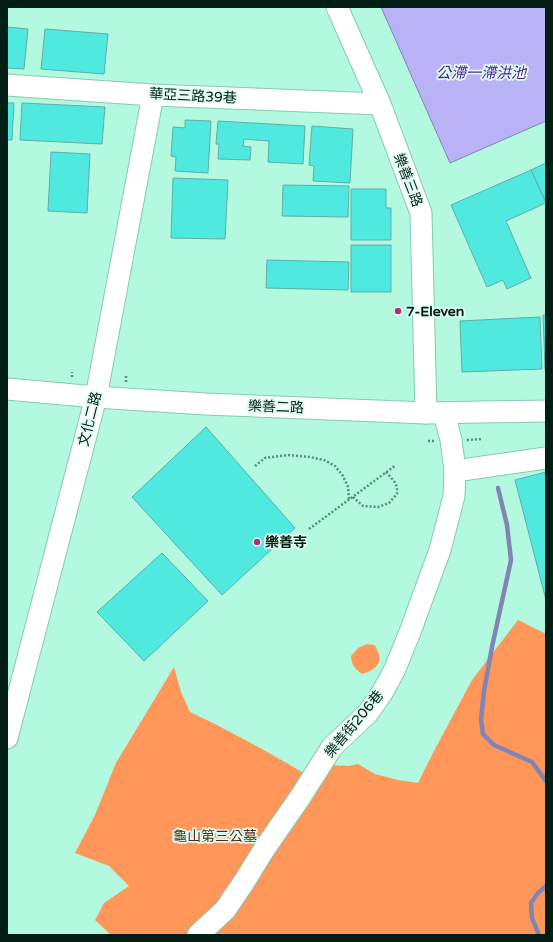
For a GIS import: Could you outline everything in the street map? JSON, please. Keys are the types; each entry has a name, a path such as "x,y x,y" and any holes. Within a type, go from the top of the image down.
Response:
{"street":[{"name":"樂善三路","path":"337,7 380,104 421,213 435,413"},
{"name":"華亞三路39巷","path":"7,85 153,95 380,104"},
{"name":"文化二路","path":"7,738 96,397 153,95"},
{"name":"樂善二路","path":"7,390 206,404 435,413 546,411"},
{"name":"樂善街206巷","path":"198,935 225,910 332,747 368,713 394,671 440,550 454,496 455,471 451,440 435,413"},
{"path":"455,471 546,458"}],"path":[{"path":"255,466 265,458 288,455 324,460 335,466 343,476 348,487 349,499"},
{"path":"309,529 396,465"},
{"path":"353,496 364,506 378,507 389,503 397,494 397,486 386,472"}],"green space":[{"name":"龜山第三公墓","path":"518,620 546,634 546,935 111,935 95,920 104,903 129,886 109,866 75,853 95,815 116,763 174,667 181,692 190,712 262,749 304,773 327,765 349,766 358,764 375,774 418,783 472,680"},
{"path":"367,644 374,645 380,659 373,669 362,674 354,666 351,656 358,648"}],"water":[{"name":"公滯一滯洪池","path":"381,7 546,7 546,121 450,163"}],"building":[{"path":"7,27 28,29 24,69 7,68"},
{"path":"45,29 108,34 104,74 41,69"},
{"path":"7,103 14,103 12,140 7,140"},
{"path":"22,103 105,107 102,144 20,140"},
{"path":"185,120 211,121 208,173 175,171 176,157 171,156 173,127 185,128"},
{"path":"218,121 305,126 303,164 268,162 269,141 244,139 243,146 251,147 250,160 218,159 219,144 216,144"},
{"path":"312,126 353,129 350,183 313,181 314,166 309,165"},
{"path":"51,152 90,154 87,213 48,211"},
{"path":"546,163 546,203 531,170"},
{"path":"531,170 546,203 506,221 531,278 507,289 503,280 487,287 451,205"},
{"path":"173,178 228,180 225,239 171,238"},
{"path":"283,185 349,186 348,217 282,216"},
{"path":"351,189 386,189 386,208 391,208 391,240 351,240"},
{"path":"351,245 391,245 391,292 351,292"},
{"path":"267,260 349,262 348,290 266,288"},
{"path":"543,315 546,315 546,370 545,370"},
{"path":"540,317 542,369 462,372 460,321"},
{"name":"樂善寺","path":"206,427 295,528 222,595 132,497"},
{"path":"546,472 546,600 515,480"},
{"path":"162,553 208,601 144,661 97,612"}],"waterway":[{"path":"498,488 507,525 511,560 484,691 481,720 483,734 494,745 532,762 546,781"},
{"path":"539,935 532,918 531,903 538,893 546,886"}],"place":[{"name":"7-Eleven","path":"398,311"},
{"name":"樂善寺","path":"257,542"}]}
